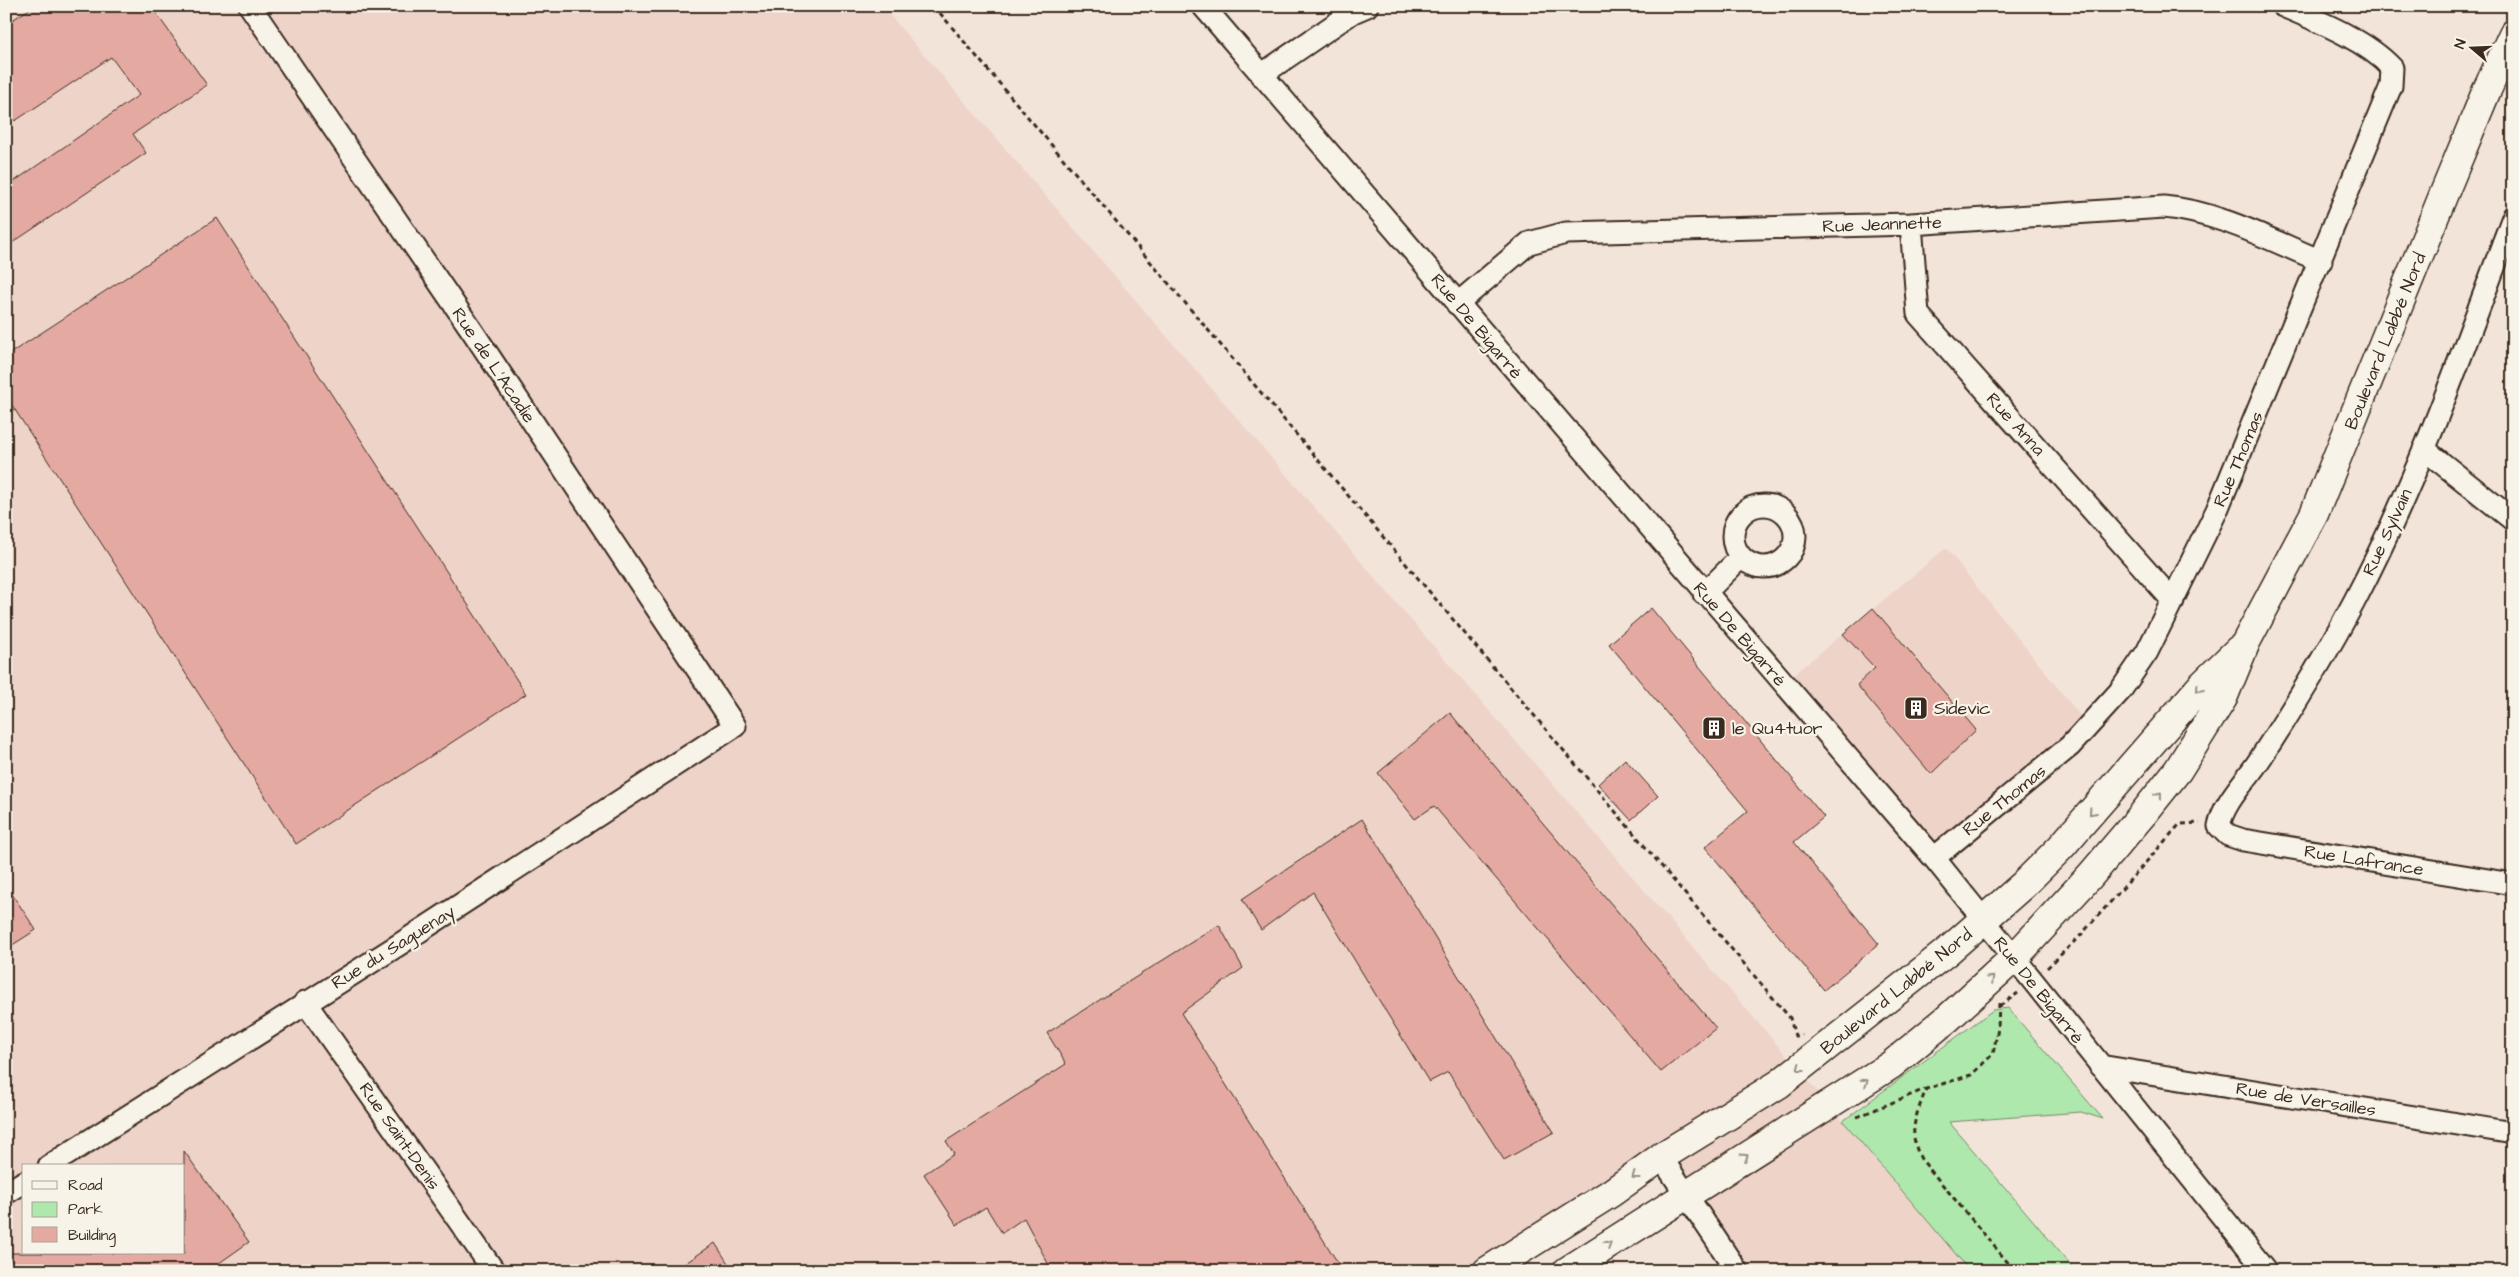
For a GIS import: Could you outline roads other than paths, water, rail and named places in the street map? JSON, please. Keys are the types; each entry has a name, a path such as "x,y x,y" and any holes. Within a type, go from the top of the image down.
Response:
{"main road":[{"name":"Boulevard Labbé Nord","path":"1567,1271 1686,1193 1891,1065 1947,1019 2015,957 2090,876 2144,814 2178,770 2223,698 2246,642 2314,514 2365,393 2444,191 2513,34"},
{"name":"Boulevard Labbé Nord","path":"1487,1271 1611,1193 1661,1157 1779,1084 1849,1031 1983,920 2061,846 2203,684 2246,642"}],"street":[{"name":"Rue de L'Acadie","path":"250,6 473,332 735,726"},
{"name":"Rue De Bigarré","path":"1203,6 1704,594 1934,858 2266,1271"},
{"path":"1261,75 1353,12 1367,6"},
{"name":"Rue Thomas","path":"1934,858 2070,746 2121,690 2147,652 2217,510 2321,261 2391,86 2392,68 2380,55 2320,13 2283,6"},
{"name":"Rue Jeannette","path":"1457,304 1529,243 1566,233 1911,224 2164,207 2190,209 2217,218 2321,261"},
{"name":"Rue Sylvain","path":"2219,826 2222,814 2257,765 2316,670 2380,548 2424,449 2513,217"},
{"name":"Rue Anna","path":"1911,224 1918,314 2172,601"},
{"path":"2424,449 2513,520"},
{"path":"1704,594 1741,557"},
{"name":"Rue du Saguenay","path":"52,1164 305,1002 400,944 735,726"},
{"name":"Rue Lafrance","path":"2219,826 2228,835 2243,840 2513,884"},
{"name":"Rue Saint-Denis","path":"305,1002 494,1271"},
{"name":"Rue de Versailles","path":"2100,1066 2513,1133"},
{"path":"1661,1157 1737,1271"},
{"path":"6,1193 22,1183"}],"place":[{"name":"Sidevic","path":"1916,708"},
{"name":"le Qu4tuor","path":"1714,728"}]}
